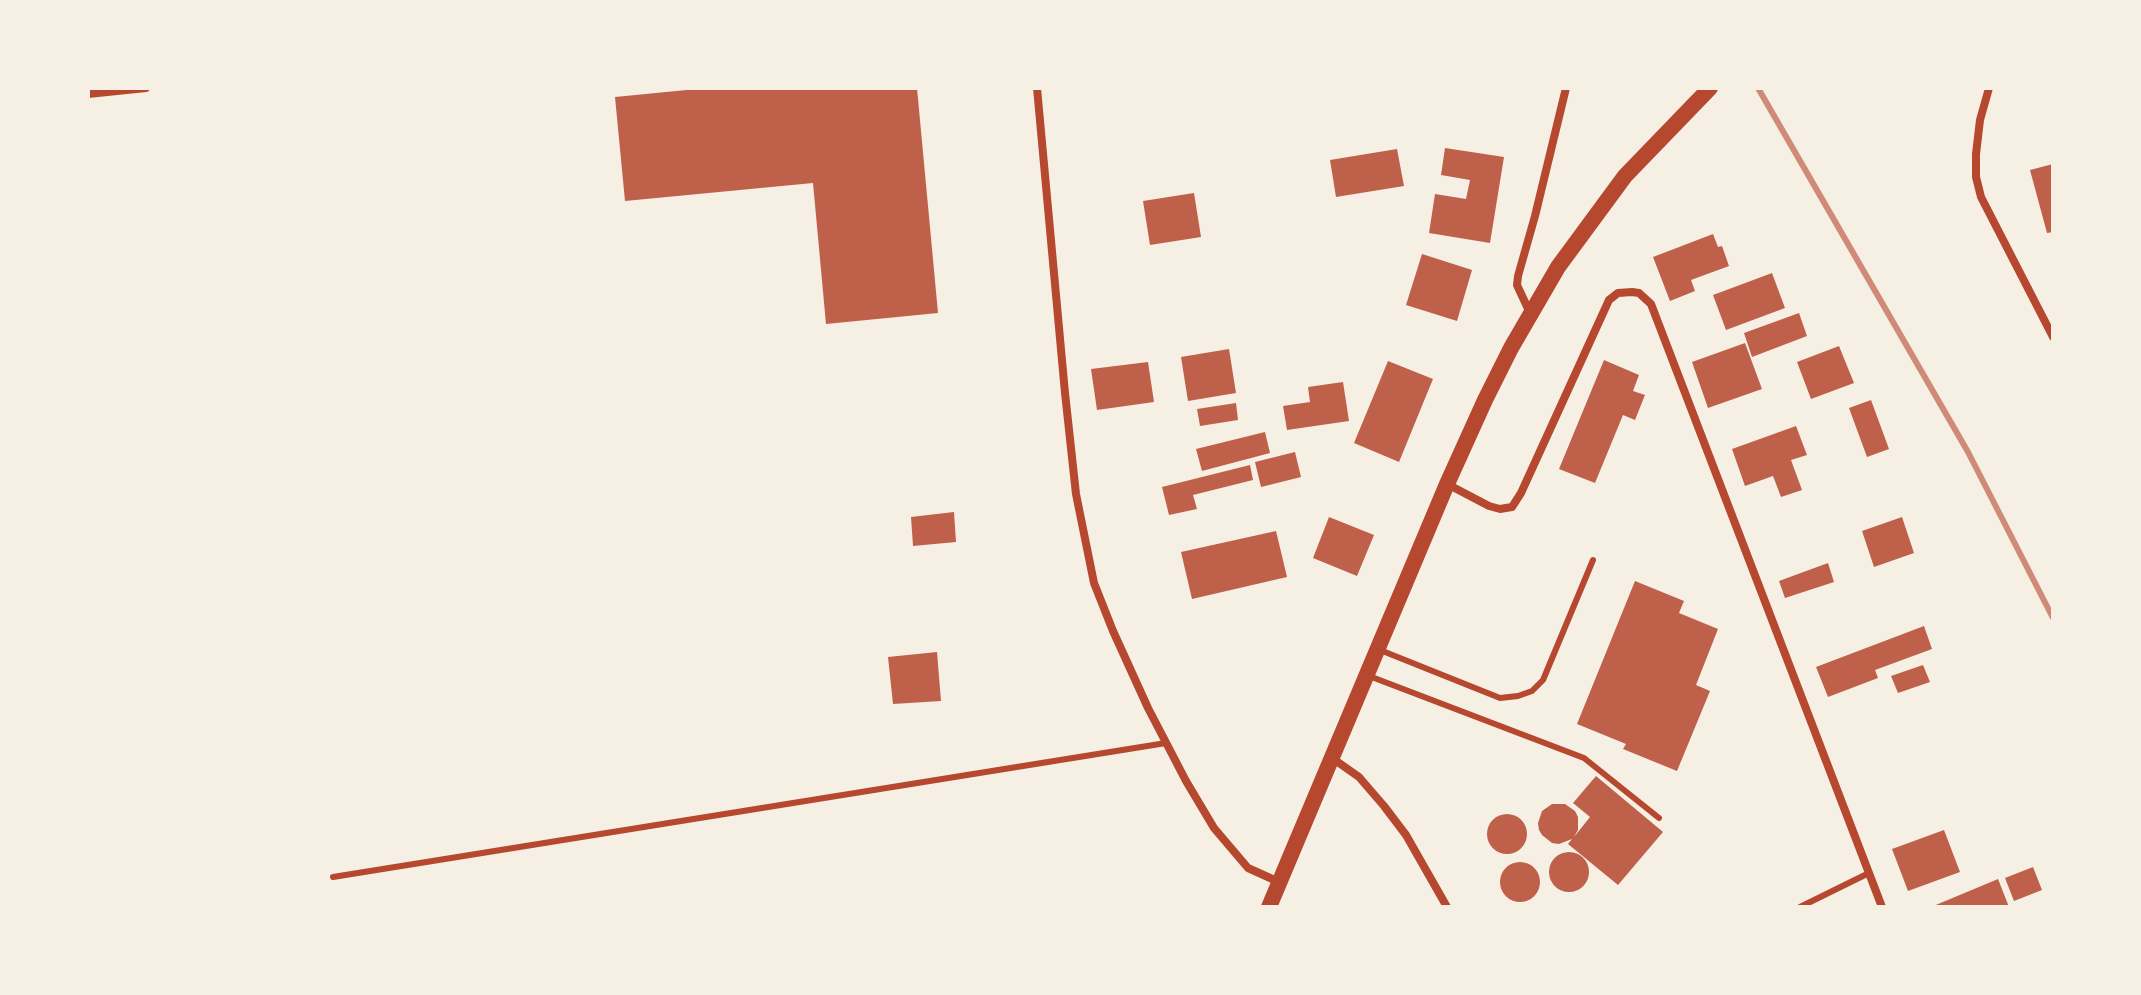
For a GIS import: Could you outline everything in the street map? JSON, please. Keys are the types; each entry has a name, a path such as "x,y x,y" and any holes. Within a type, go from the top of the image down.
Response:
{"main road":[{"path":"1269,907 1447,484 1485,400 1530,313 1558,267 1625,176 1710,88"}],"street":[{"path":"88,94 146,88"},
{"path":"1037,88 1076,494 1094,583 1113,631 1186,781 1222,838 1248,868 1279,882"},
{"path":"1530,313 1517,285 1518,276 1566,88"},
{"path":"1989,88 1980,120 1976,154 1976,177 1981,197 2053,337"},
{"path":"1447,484 1489,506 1500,509 1512,507 1609,300 1624,291 1645,297 1657,315 1882,907"},
{"path":"1332,757 1359,777 1384,806 1406,835 1447,907"}],"lane":[{"path":"1377,649 1500,698 1532,691 1543,680 1593,560"},
{"path":"1366,674 1584,758 1659,818"},
{"path":"333,877 1166,743"},
{"path":"1800,907 1869,873"}],"building":[{"path":"707,88 917,88 938,313 826,324 813,183 625,201 615,97"},
{"path":"1445,148 1504,157 1490,243 1429,233 1435,194 1466,199 1470,180 1441,175"},
{"path":"1397,149 1404,186 1336,197 1330,160"},
{"path":"2053,164 2053,232 2047,233 2030,170"},
{"path":"1194,193 1201,237 1150,245 1143,201"},
{"path":"1713,234 1718,247 1722,246 1729,266 1691,280 1695,291 1670,301 1653,257"},
{"path":"1422,254 1472,270 1457,321 1406,305"},
{"path":"1772,273 1785,308 1726,330 1713,295"},
{"path":"1799,313 1807,336 1752,357 1744,333"},
{"path":"1745,343 1762,389 1708,408 1692,362"},
{"path":"1839,346 1854,383 1811,399 1797,362"},
{"path":"1229,349 1236,393 1188,401 1181,357"},
{"path":"1604,360 1639,375 1633,391 1645,395 1635,420 1623,415 1595,483 1559,469"},
{"path":"1388,361 1433,379 1399,462 1354,443"},
{"path":"1148,362 1154,402 1097,410 1091,369"},
{"path":"1343,382 1349,421 1287,430 1283,406 1310,402 1308,387"},
{"path":"1871,400 1889,449 1867,457 1849,408"},
{"path":"1236,403 1238,420 1200,426 1197,409"},
{"path":"1796,426 1807,455 1791,460 1802,490 1781,497 1773,476 1745,486 1732,449"},
{"path":"1265,432 1270,453 1202,471 1196,449"},
{"path":"1295,452 1301,477 1261,487 1255,462"},
{"path":"1250,465 1253,480 1193,495 1197,509 1169,515 1162,487"},
{"path":"954,512 956,542 913,546 911,517"},
{"path":"1329,517 1374,535 1357,576 1313,558"},
{"path":"1902,517 1914,553 1874,567 1862,531"},
{"path":"1276,531 1287,577 1192,599 1181,552"},
{"path":"1828,563 1834,582 1785,598 1779,581"},
{"path":"1635,581 1684,601 1679,613 1718,629 1696,685 1710,691 1677,771 1623,749 1626,744 1577,724"},
{"path":"1924,626 1932,649 1875,670 1878,678 1828,697 1816,667"},
{"path":"937,652 941,701 893,704 888,657"},
{"path":"1923,665 1930,682 1898,693 1891,676"},
{"path":"1596,776 1663,832 1618,885 1568,844 1572,839 1552,843 1539,830 1542,811 1552,804 1565,804 1578,817 1578,830 1574,837 1590,817 1573,803"},
{"path":"1507,814 1521,820 1527,834 1521,848 1507,854 1493,848 1487,834 1493,820"},
{"path":"1944,830 1960,872 1908,891 1892,849"},
{"path":"1569,852 1583,858 1589,872 1583,886 1569,892 1555,886 1549,872 1555,858"},
{"path":"1520,862 1534,868 1540,882 1534,896 1520,902 1506,896 1500,882 1506,868"},
{"path":"2033,867 2042,890 2014,901 2005,878"},
{"path":"1998,879 2009,907 1931,907"}],"railway":[{"path":"1758,88 1968,452 2053,618"}]}
